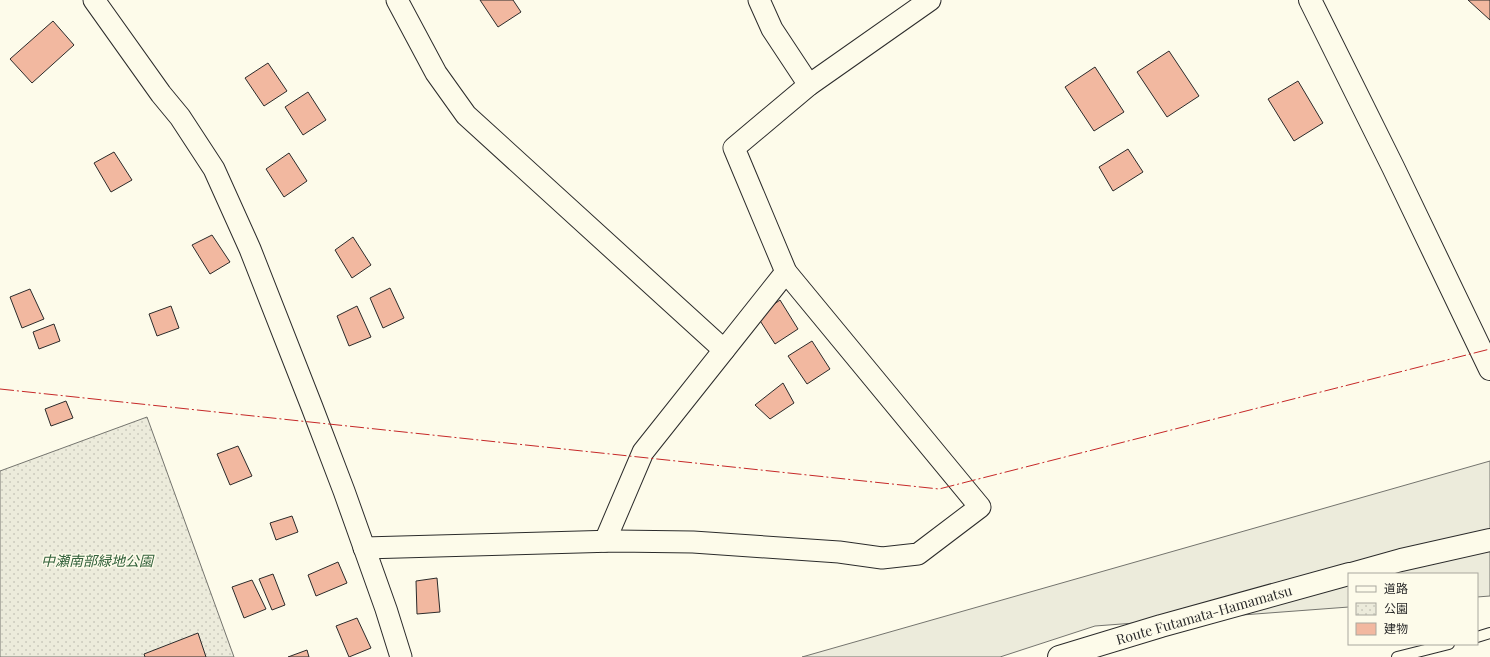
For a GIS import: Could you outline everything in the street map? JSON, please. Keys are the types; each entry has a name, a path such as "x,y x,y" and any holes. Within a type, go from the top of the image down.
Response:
{"main road":[{"path":"1310,0 1393,167 1490,369"},
{"name":"Route Futamata-Hamamatsu","path":"1354,573 1401,560 1490,540"},
{"name":"Route Futamata-Hamamatsu","path":"1059,657 1161,626 1348,575"}],"street":[{"path":"94,0 161,94 180,117 214,169 253,256 336,470 386,609 401,657"},
{"path":"397,0 436,73 466,115 724,350"},
{"path":"759,0 772,30 809,85"},
{"path":"364,548 605,541 693,542 839,552 882,558 918,554 980,507 786,272 734,148 809,85 930,0"},
{"path":"605,541 643,452 786,272"}],"lane":[{"path":"1478,636 1490,633"},
{"path":"1397,657 1445,645"}],"green space":[{"name":"中瀬南部緑地公園","path":"147,417 234,657 0,657 0,471"},
{"path":"1490,461 1490,596 1478,597 1478,573 1348,573 1348,607 1095,626 1000,657 802,657"}],"building":[{"path":"480,0 513,0 521,12 498,27"},
{"path":"1468,0 1490,0 1490,20"},
{"path":"53,21 74,45 32,83 10,59"},
{"path":"1169,51 1199,96 1167,117 1137,72"},
{"path":"268,63 287,91 264,106 245,78"},
{"path":"1095,67 1124,112 1094,131 1065,87"},
{"path":"1298,81 1323,123 1294,141 1268,99"},
{"path":"308,92 326,120 303,135 285,107"},
{"path":"1128,149 1143,172 1113,191 1099,167"},
{"path":"114,152 132,180 111,192 94,163"},
{"path":"289,153 307,181 284,197 266,169"},
{"path":"212,235 230,262 210,274 192,245"},
{"path":"353,237 371,265 352,278 335,250"},
{"path":"390,288 404,318 383,328 370,298"},
{"path":"30,289 44,319 22,328 10,297"},
{"path":"780,300 798,329 775,344 757,316"},
{"path":"171,306 179,328 157,336 149,314"},
{"path":"357,306 371,337 349,346 337,316"},
{"path":"54,324 60,341 39,349 33,332"},
{"path":"812,341 830,369 807,384 788,356"},
{"path":"783,383 794,403 770,419 755,405"},
{"path":"66,401 73,418 51,426 45,409"},
{"path":"238,446 252,476 230,485 217,454"},
{"path":"292,516 298,532 276,540 270,523"},
{"path":"338,562 347,583 316,596 308,575"},
{"path":"273,574 285,605 272,610 259,579"},
{"path":"437,578 440,612 417,614 416,581"},
{"path":"252,580 266,609 244,618 232,587"},
{"path":"357,618 371,648 349,657 336,626"},
{"path":"198,633 206,657 145,657 144,654"},
{"path":"307,650 309,657 288,657"}],"power":[{"path":"0,389 939,489 1490,349"}]}
